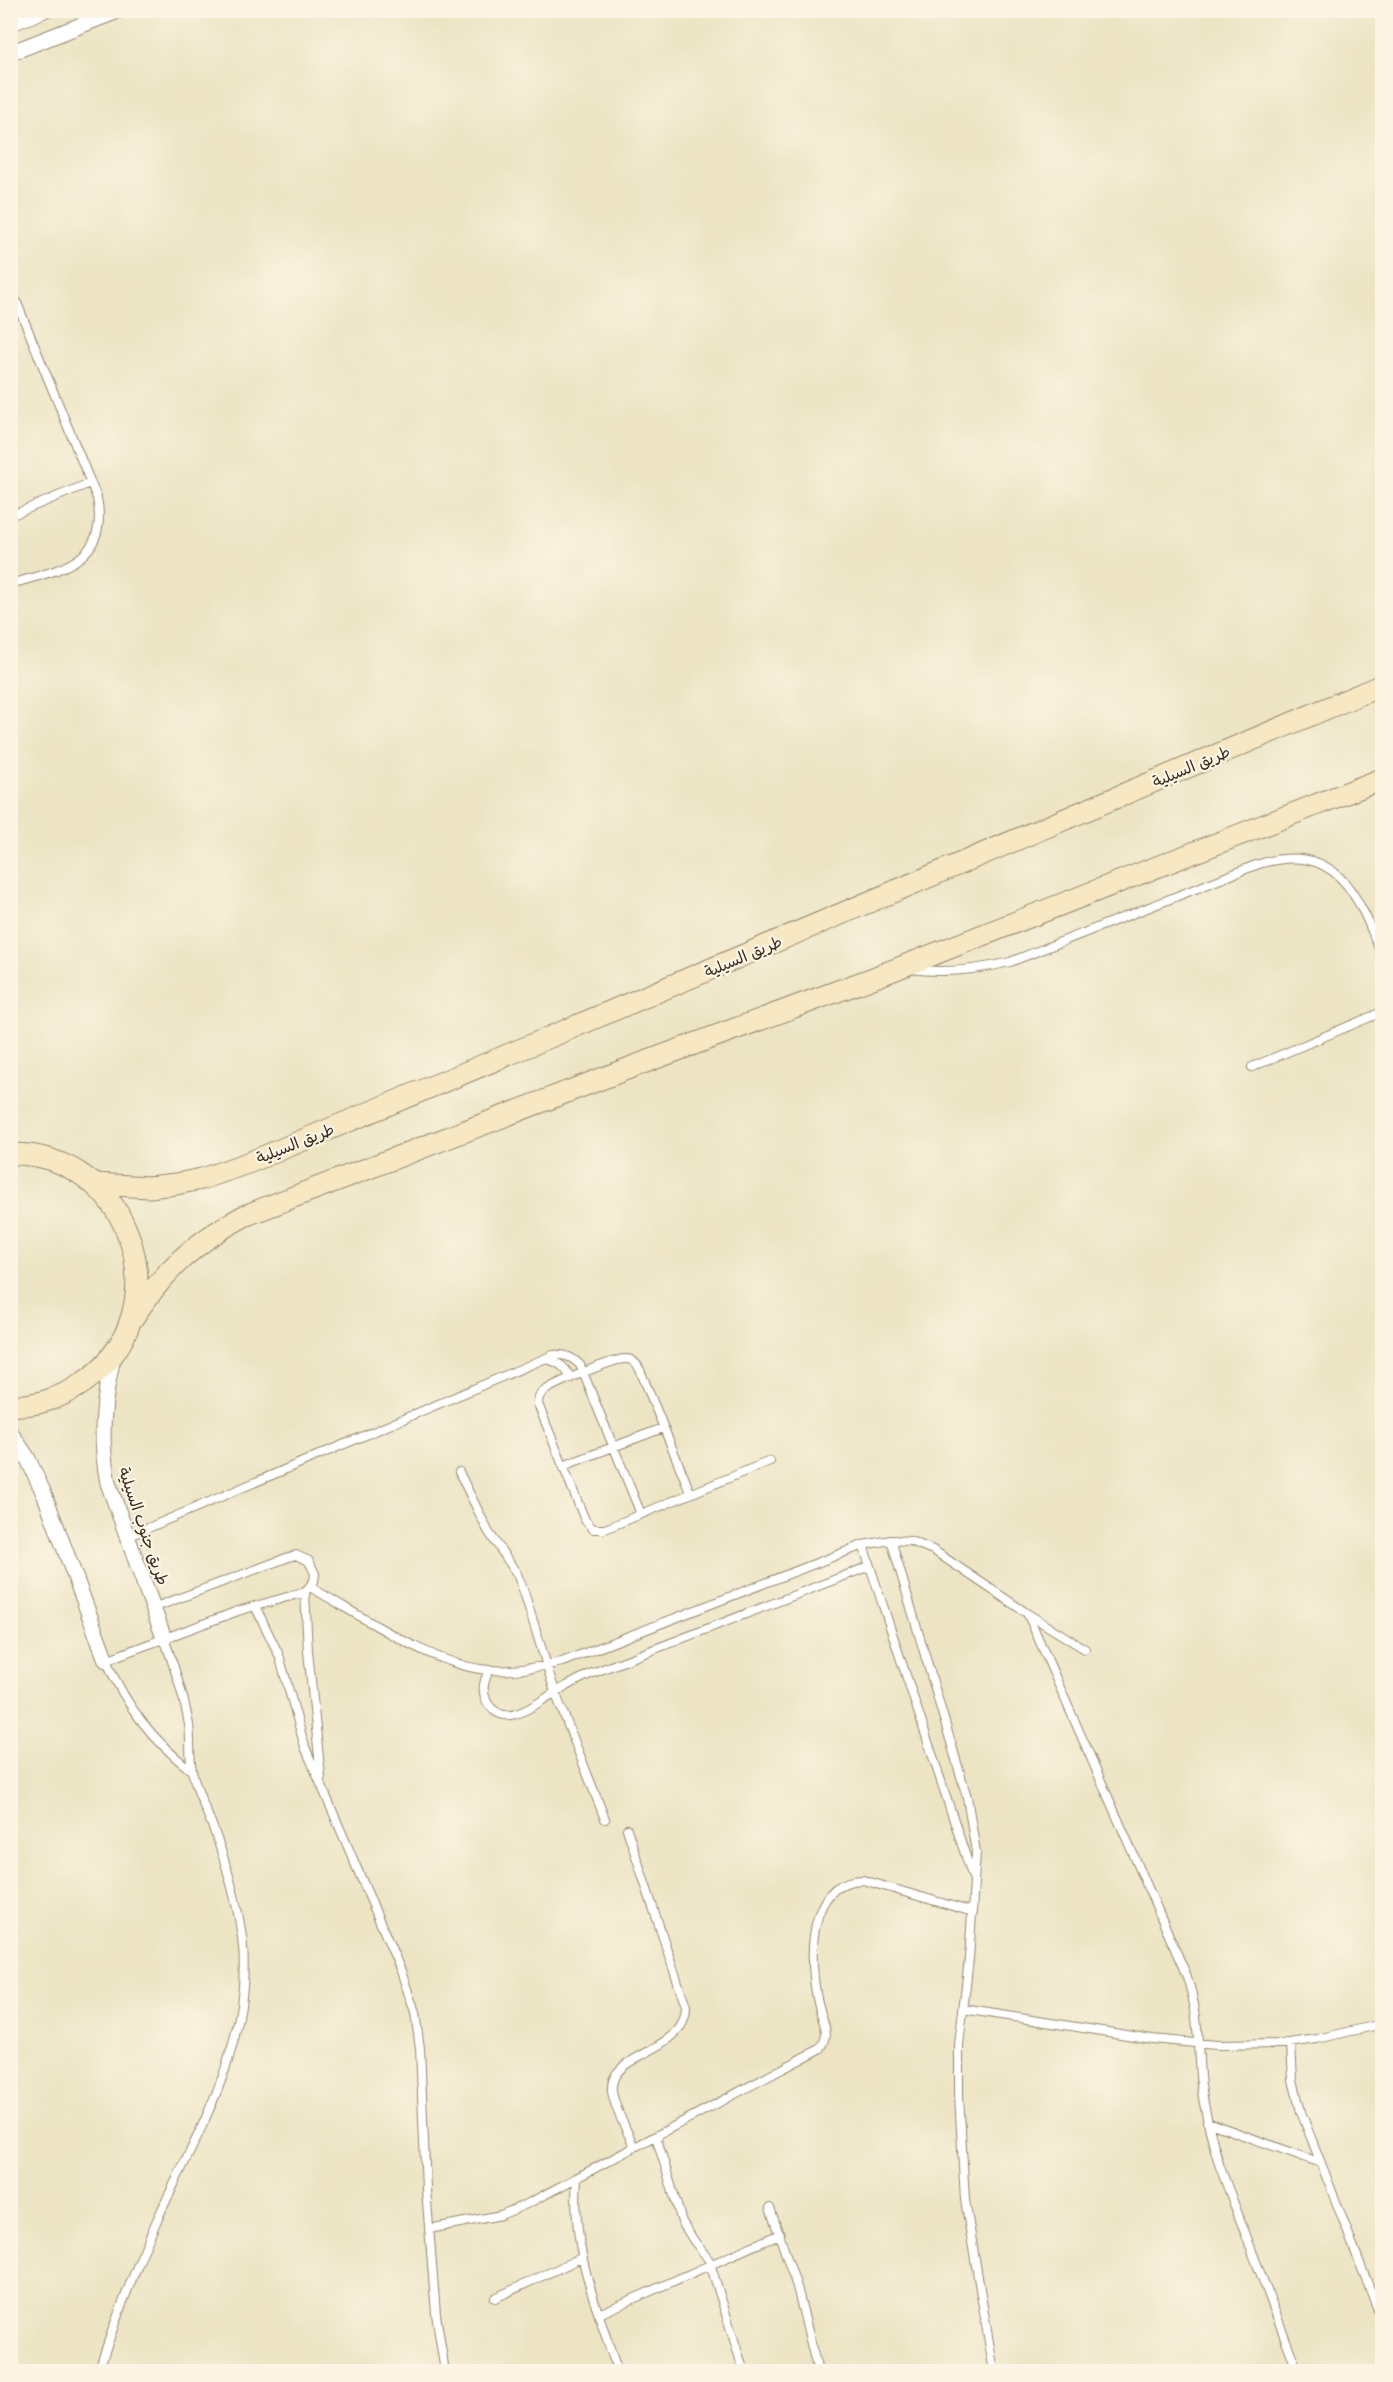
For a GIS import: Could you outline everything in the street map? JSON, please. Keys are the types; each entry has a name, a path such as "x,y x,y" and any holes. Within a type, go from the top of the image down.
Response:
{"main road":[{"name":"طريق السيلية","path":"94,1184 149,1187 176,1184 202,1179 236,1167 517,1051 1383,685"},
{"path":"10,1405 45,1402 71,1391 95,1375 114,1354 132,1319 169,1269 217,1230 244,1216 901,967 1383,778"},
{"path":"10,1154 47,1159 72,1169 94,1184 114,1206 129,1232 137,1260 138,1280 132,1319"}],"street":[{"path":"13,21 44,10"},
{"path":"10,53 120,10"},
{"name":"طريق جنوب السيلية","path":"114,1354 103,1405 103,1457 108,1483 164,1638"},
{"path":"10,1432 27,1456 45,1496 106,1660"}],"lane":[{"path":"10,286 90,483 100,514 98,531 92,546 80,559 66,568 10,585"},
{"path":"10,516 90,483"},
{"path":"901,967 947,972 970,971 1010,962 1256,865 1283,858 1320,864 1340,876 1349,885 1363,908 1383,956"},
{"path":"1252,1067 1383,1012"},
{"path":"127,1537 560,1354 568,1356 580,1365 641,1514"},
{"path":"545,1359 562,1365 571,1378"},
{"path":"691,1494 640,1370 632,1361 623,1359 571,1378 545,1390 538,1400 585,1521 593,1529 605,1529 691,1494 770,1461"},
{"path":"563,1466 663,1428"},
{"path":"459,1472 488,1531 517,1574 555,1692 605,1819"},
{"path":"192,1771 173,1756 140,1722 127,1703 106,1660 255,1606 308,1590 442,1660 489,1670 519,1670 562,1662 863,1545 891,1539 910,1541 933,1550 1085,1649"},
{"path":"891,1539 967,1797 976,1852 973,1912 959,2045 960,2146 972,2253 994,2372"},
{"path":"863,1545 975,1885"},
{"path":"153,1608 296,1556 309,1561 313,1567 314,1581 308,1590 308,1652 322,1782"},
{"path":"489,1670 483,1682 484,1696 491,1707 501,1715 514,1715 534,1707 555,1692 590,1674 870,1566"},
{"path":"255,1606 279,1655 299,1730 401,1971 415,2013 420,2048 429,2229 436,2314 445,2372"},
{"path":"1028,1614 1186,1974 1197,2017 1200,2076 1207,2122 1220,2167 1299,2372"},
{"path":"98,2372 157,2221 214,2102 228,2066 238,2028 243,1989 243,1949 238,1910 229,1872 192,1771 189,1725 184,1701 164,1638"},
{"path":"627,1829 686,2007 685,2020 675,2035 625,2066 614,2079 613,2096 634,2147"},
{"path":"429,2229 501,2215 577,2178 815,2053 824,2044 827,2031 815,1985 814,1943 820,1912 826,1897 837,1886 853,1880 863,1880 973,1912"},
{"path":"963,2009 1152,2039 1248,2046 1291,2043 1383,2024"},
{"path":"1291,2043 1296,2096 1383,2320"},
{"path":"1207,2122 1321,2163"},
{"path":"656,2136 682,2222 711,2265 744,2372"},
{"path":"577,2178 576,2220 581,2258 618,2372"},
{"path":"770,2208 797,2287 818,2372"},
{"path":"599,2314 780,2234"},
{"path":"495,2298 581,2258"}]}
